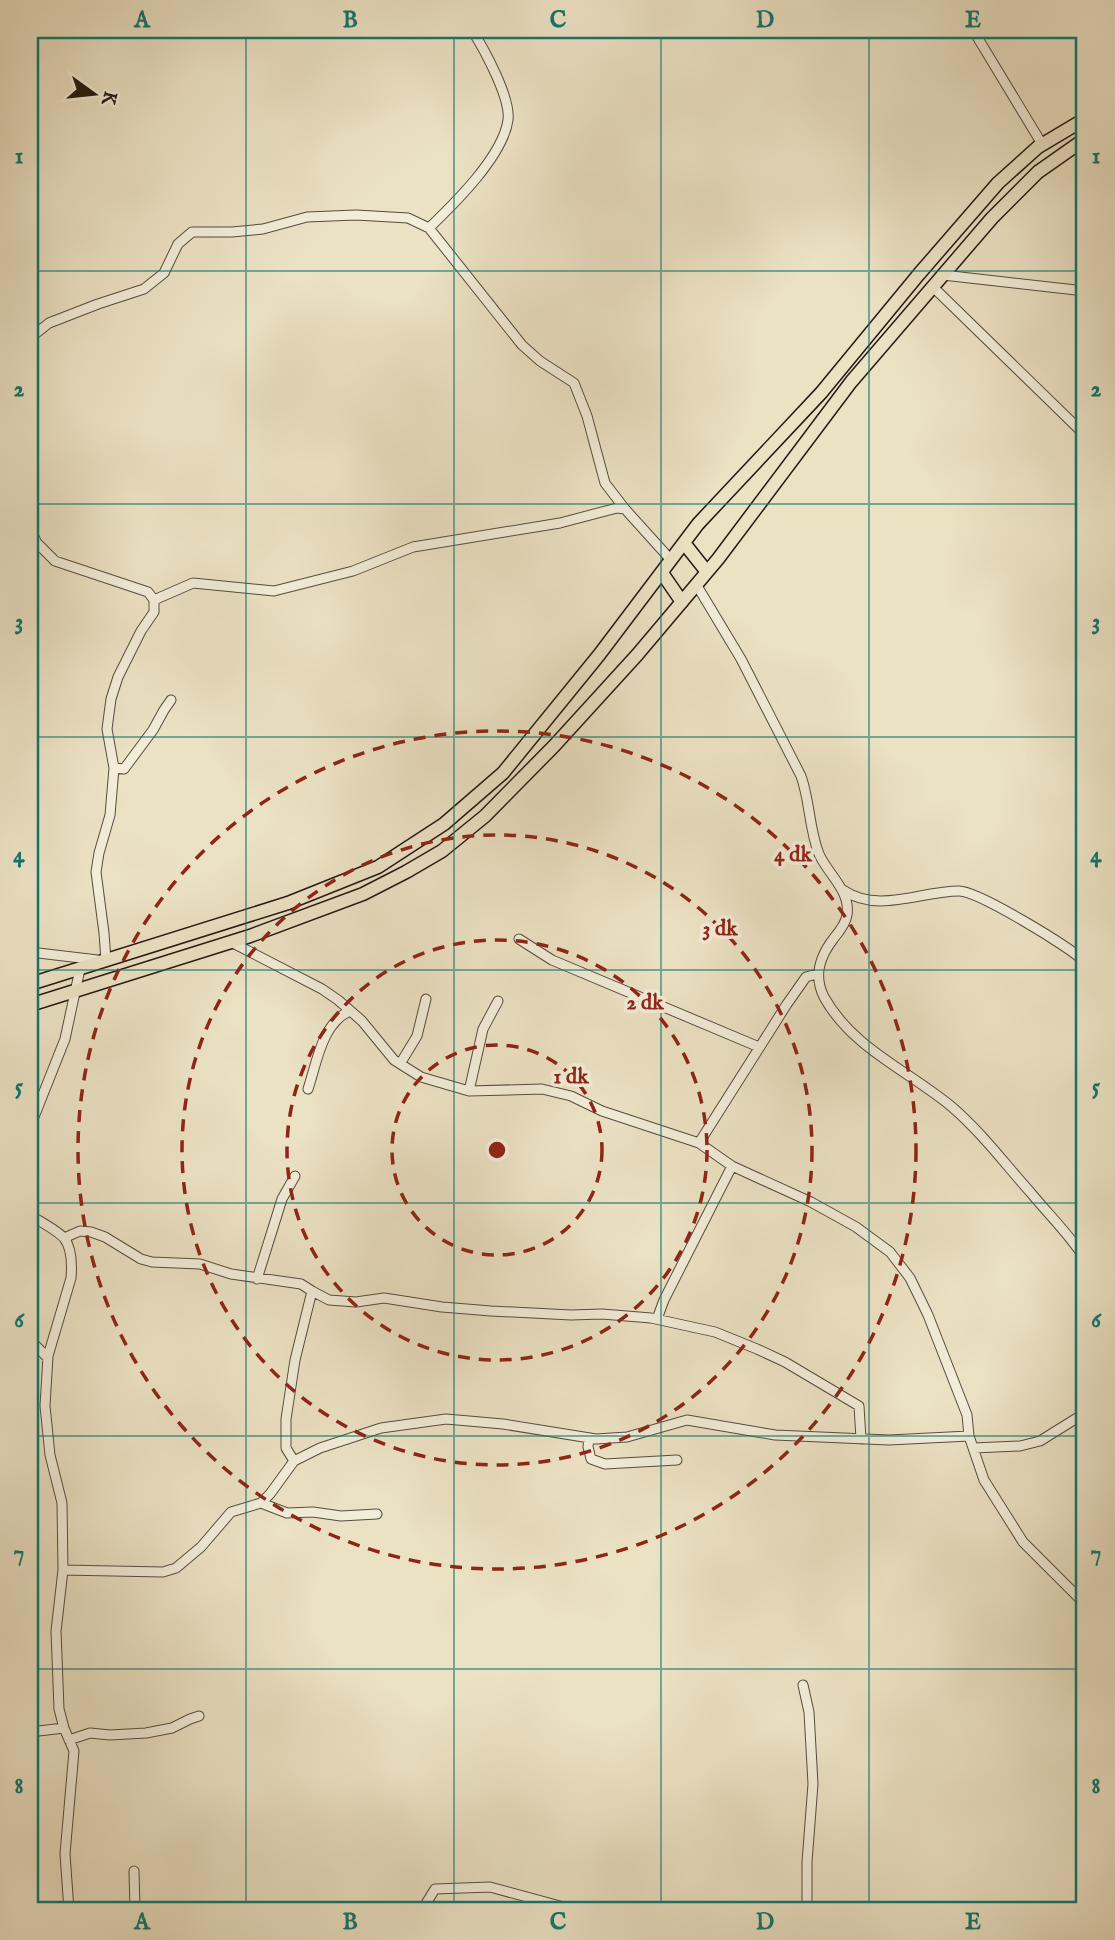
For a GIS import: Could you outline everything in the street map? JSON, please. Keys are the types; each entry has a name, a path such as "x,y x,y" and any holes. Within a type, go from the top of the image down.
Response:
{"main road":[{"path":"30,984 314,893 377,867 444,824 503,773 599,655 698,524 821,393 998,183 1042,144 1085,119"},
{"path":"30,1005 231,942 363,894 442,851 485,816 554,746 682,602 851,382 992,218 1038,172 1085,139"},
{"path":"684,543 707,572"},
{"path":"662,573 682,602"}],"street":[{"path":"429,228 469,189 499,144 508,119 504,96 481,43 472,30"},
{"path":"972,30 1042,144"},
{"path":"30,338 49,323 144,289 164,273 178,244 192,232 263,229 307,216 408,218 429,228 522,345 540,361 574,383 587,416 605,483 671,560"},
{"path":"943,275 1085,291"},
{"path":"933,287 1085,435"},
{"path":"154,600 192,583 274,591 353,571 413,547 559,523 617,508 625,509"},
{"path":"30,529 37,543 55,561 148,592 154,600 154,612 141,631 118,677 111,699 107,729 114,768 110,815 96,872 106,961 30,952"},
{"path":"696,584 741,659 802,776 816,847 845,898 847,915 821,958 817,974 823,995 841,1022 875,1052 951,1107 986,1139 1085,1259"},
{"path":"114,768 124,769 172,700"},
{"path":"841,889 851,896 886,901 961,891 1057,940 1085,962"},
{"path":"519,939 552,960 759,1047"},
{"path":"231,942 338,1000 362,1021 394,1060 421,1077 469,1091 542,1089 571,1096 602,1111 699,1143 732,1166 811,1202 856,1227 890,1252 910,1278 928,1315 967,1415 970,1436 984,1480 1023,1542 1085,1604"},
{"path":"30,1127 65,1039 80,969"},
{"path":"699,1143 806,977 817,974"},
{"path":"400,1064 417,1036 426,999"},
{"path":"469,1091 483,1029 498,1001"},
{"path":"307,1089 330,1028 342,1015 350,1011"},
{"path":"657,1319 732,1166"},
{"path":"257,1279 282,1199 295,1176"},
{"path":"30,1215 64,1238 70,1252 71,1278 48,1358 45,1406 50,1455 62,1503 63,1570 56,1631 59,1709 74,1751 65,1854 69,1910"},
{"path":"64,1238 80,1231 91,1232 105,1237 141,1259 200,1264 231,1274 301,1284 329,1300 356,1302 384,1298 491,1311 603,1314 657,1319 715,1332 796,1368 859,1406 861,1439"},
{"path":"294,1461 286,1448 286,1419 295,1360 312,1291"},
{"path":"30,1340 48,1358"},
{"path":"974,1448 1020,1446 1040,1441 1085,1413"},
{"path":"63,1570 163,1572 176,1568 201,1547 230,1513 261,1503 294,1461 320,1448 382,1427 446,1419 503,1424 589,1438 627,1437 687,1420 775,1435 889,1440 970,1436"},
{"path":"589,1438 591,1459 605,1464 677,1460"},
{"path":"261,1503 287,1513 313,1512 341,1516 377,1514"},
{"path":"803,1685 809,1712 813,1784 807,1862 807,1910"},
{"path":"69,1740 90,1733 146,1733 172,1728 199,1716"},
{"path":"30,1732 64,1728"},
{"path":"134,1871 135,1910"},
{"path":"422,1910 435,1889 490,1887 571,1909"}]}
